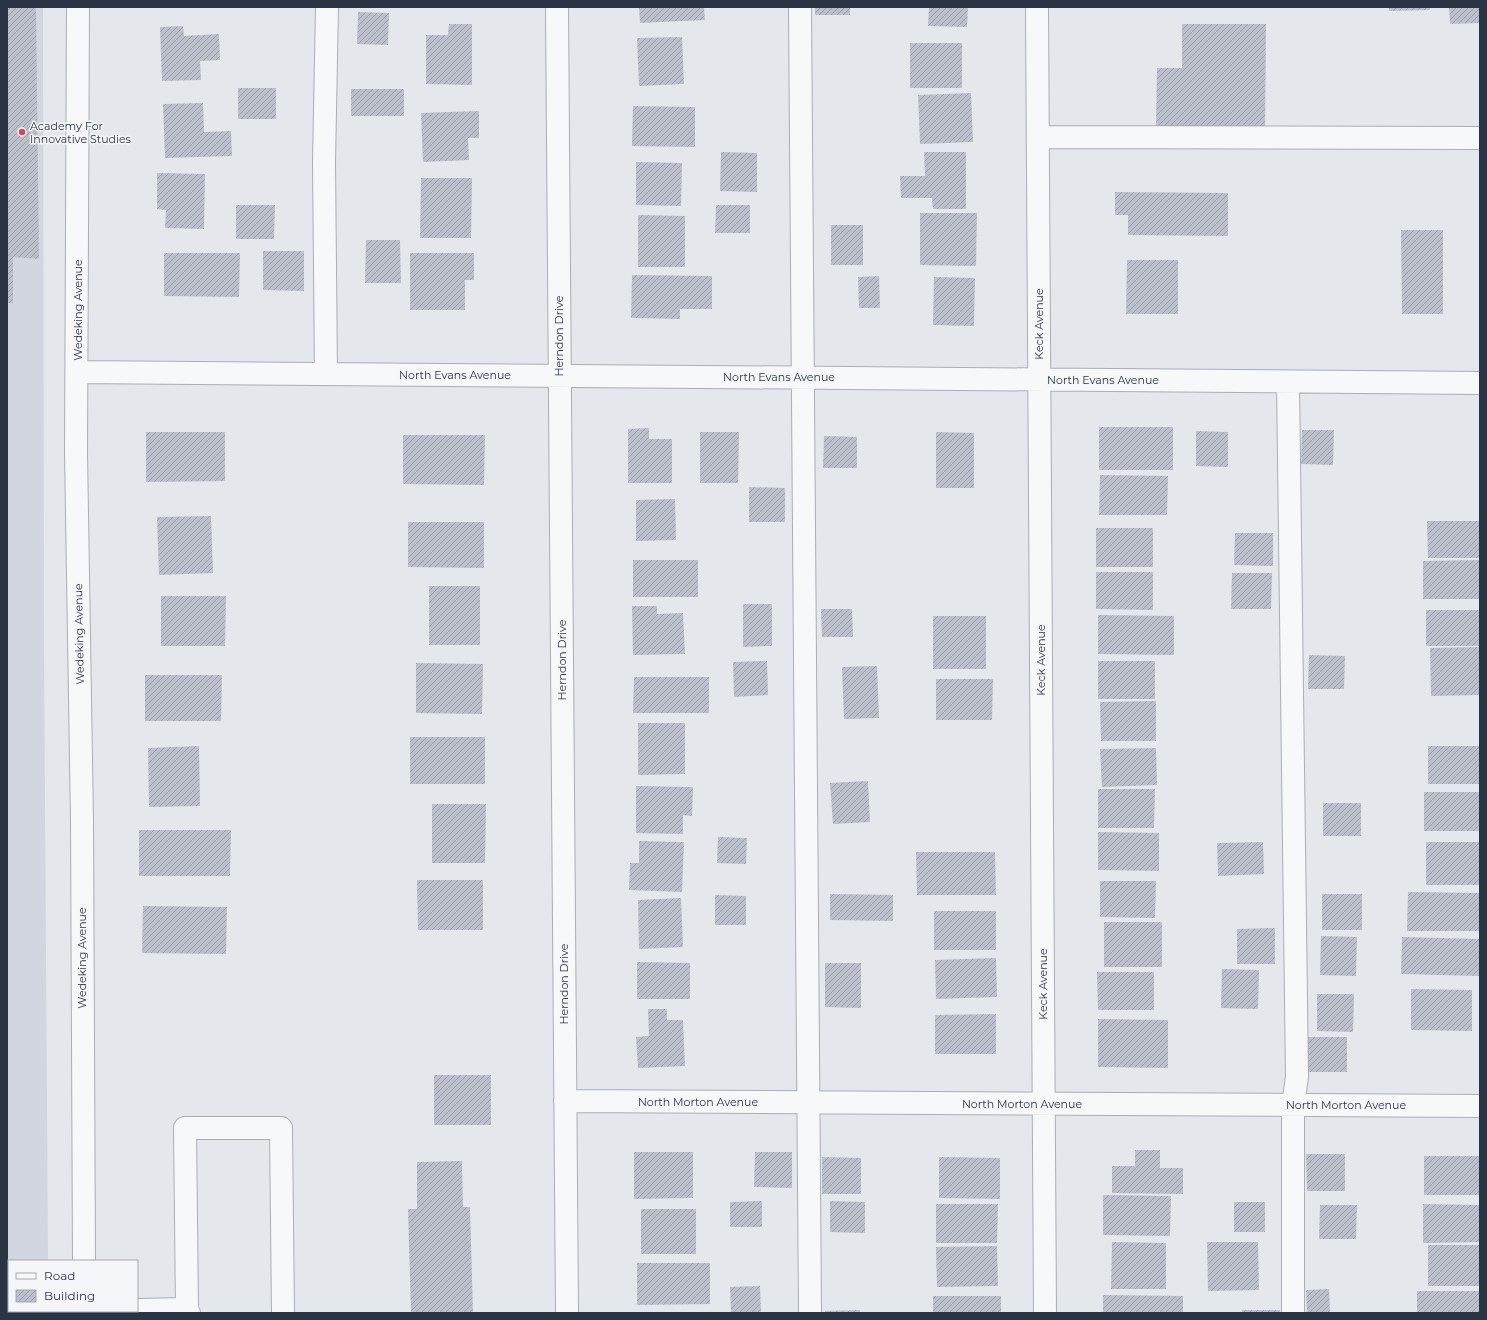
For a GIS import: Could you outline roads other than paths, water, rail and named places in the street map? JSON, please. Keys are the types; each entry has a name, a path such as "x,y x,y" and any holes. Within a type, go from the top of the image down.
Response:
{"street":[{"name":"Wedeking Avenue","path":"78,7 78,372 76,452 82,820 84,1260"},
{"path":"326,374 324,162 327,7"},
{"name":"Herndon Drive","path":"557,7 567,1313"},
{"path":"800,7 804,378 807,1102 810,1313"},
{"name":"Keck Avenue","path":"1037,7 1045,1313"},
{"path":"1038,137 1480,138"},
{"name":"North Evans Avenue","path":"78,372 1480,384"},
{"path":"1288,382 1297,1077 1293,1105 1293,1313"},
{"name":"North Morton Avenue","path":"565,1101 1480,1106"},
{"path":"138,1310 188,1311 185,1128 281,1128 284,1313"}],"place":[{"name":"Academy For Innovative Studies","path":"22,132"}]}
